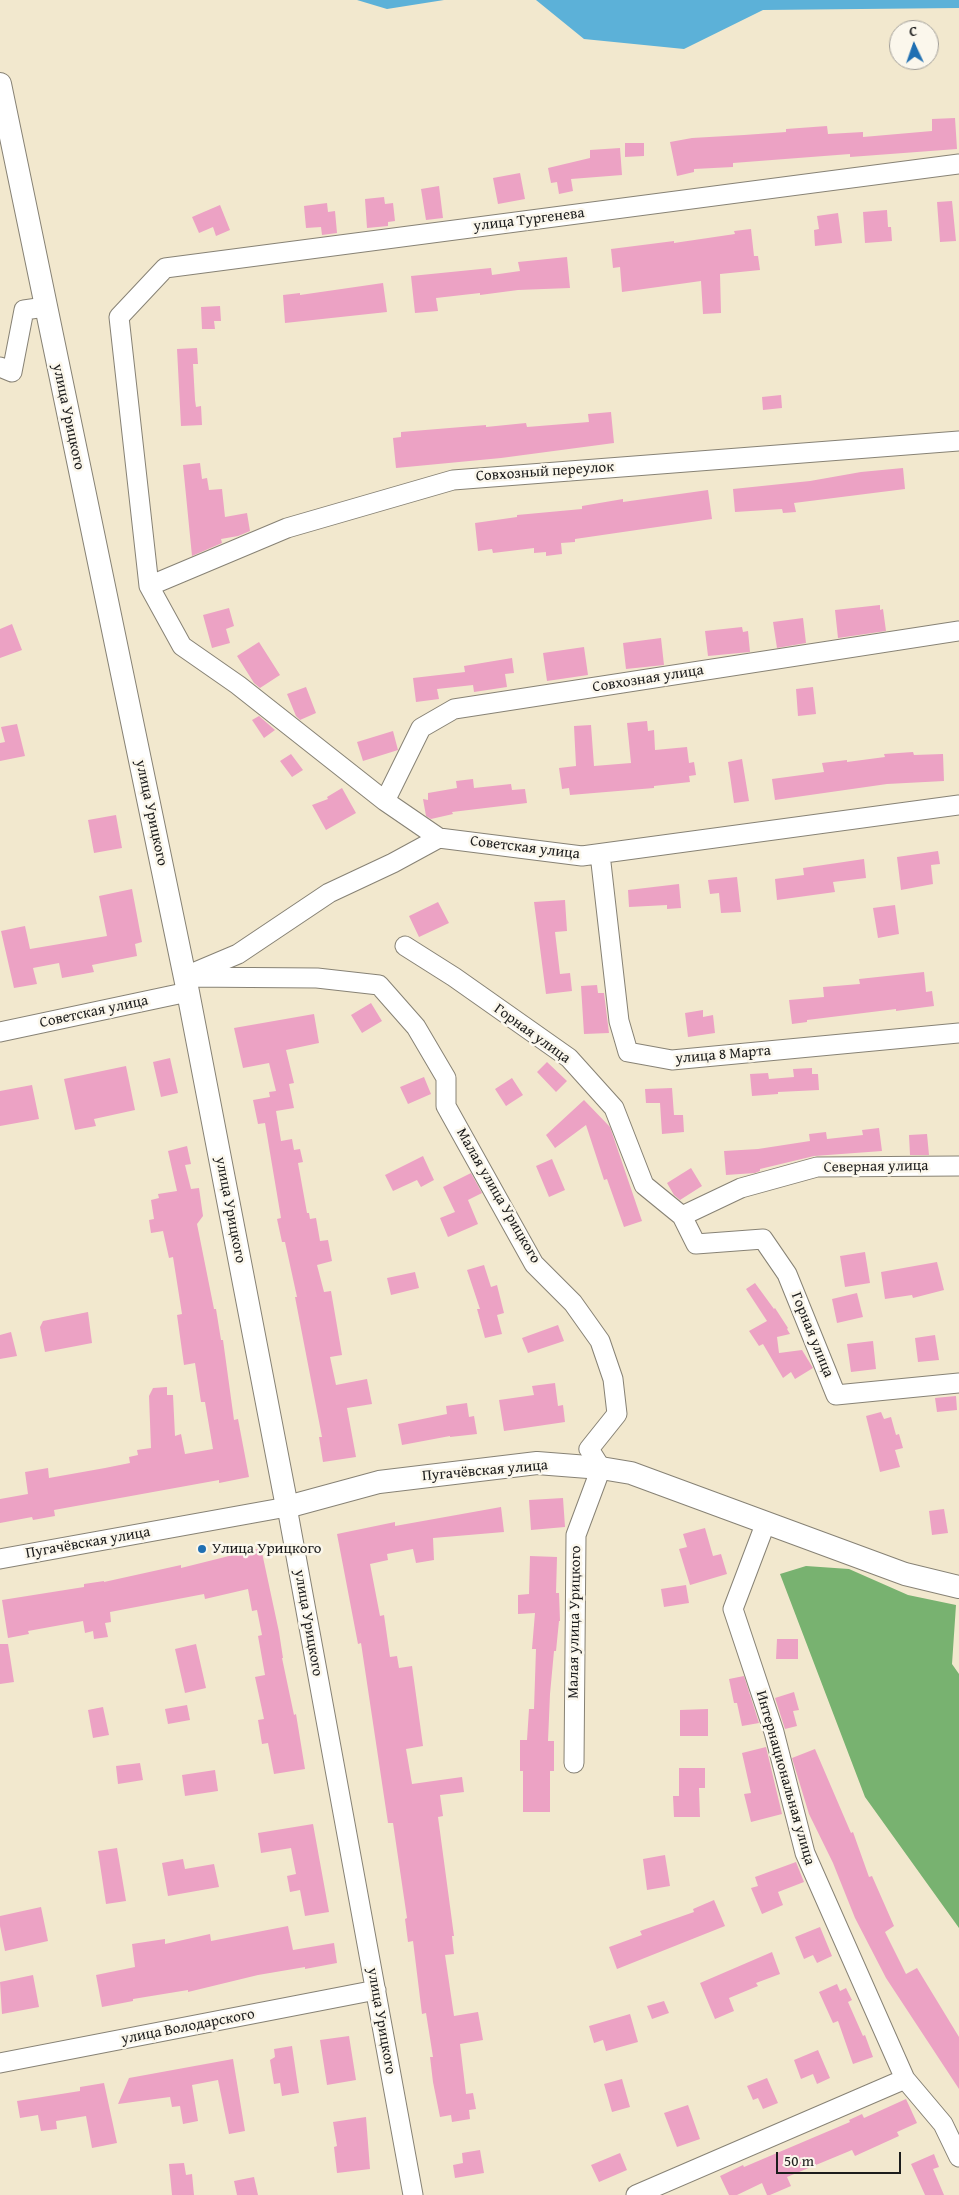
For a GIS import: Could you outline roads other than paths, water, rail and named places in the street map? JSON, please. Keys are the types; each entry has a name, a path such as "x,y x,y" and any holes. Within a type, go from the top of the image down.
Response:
{"main road":[{"name":"улица Урицкого","path":"0,84 187,984 287,1507"},
{"name":"Пугачёвская улица","path":"287,1507 379,1482 537,1463 601,1468 631,1473 905,1574 959,1587"}],"street":[{"name":"улица Тургенева","path":"149,586 119,317 166,268 959,165"},
{"path":"0,367 12,372 24,310 45,307"},
{"name":"Совхозный переулок","path":"149,586 287,528 453,480 959,441"},
{"name":"Советская улица","path":"149,586 182,646 238,685 385,801 439,838 582,856 959,805"},
{"name":"Совхозная улица","path":"385,801 421,728 454,709 959,631"},
{"path":"187,984 238,954 329,893 393,864 439,838"},
{"name":"улица 8 Марта","path":"600,854 619,1021 628,1052 672,1060 959,1033"},
{"name":"Горная улица","path":"404,946 454,977 569,1058 614,1108 644,1185 682,1216 696,1244 763,1239 787,1274 836,1396 959,1383"},
{"name":"Малая улица Урицкого","path":"187,984 317,978 379,985 416,1028 446,1078 446,1106 534,1264 573,1303 600,1341 613,1379 617,1414 588,1448 601,1468 576,1535 574,1763"},
{"name":"Советская улица","path":"0,1032 187,984"},
{"name":"Северная улица","path":"682,1216 741,1188 817,1167 959,1166"},
{"name":"Пугачёвская улица","path":"0,1559 287,1507"},
{"name":"улица Урицкого","path":"287,1507 413,2195"},
{"name":"Интернациональная улица","path":"766,1522 733,1609 774,1732 805,1853 905,2079 944,2124 959,2156"},
{"name":"улица Володарского","path":"0,2063 376,1990"},
{"path":"636,2195 905,2079"}],"water":[{"path":"357,0 444,0 387,9"},
{"path":"536,0 959,0 959,8 763,10 684,49 584,39"}],"place":[{"name":"Улица Урицкого","path":"202,1549"}]}
